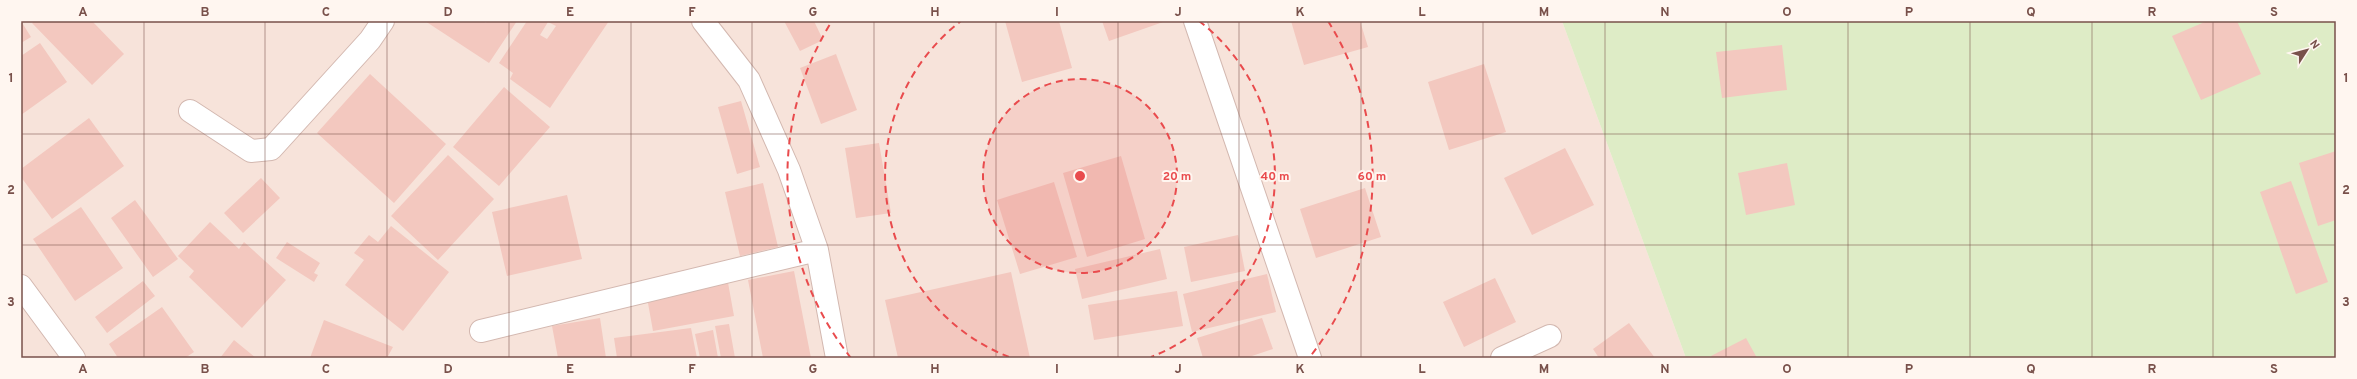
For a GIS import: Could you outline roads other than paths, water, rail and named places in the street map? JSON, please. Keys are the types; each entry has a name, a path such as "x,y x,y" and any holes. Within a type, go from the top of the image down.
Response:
{"street":[{"path":"190,111 250,151 271,149 370,40 383,21"},
{"path":"703,21 749,80 789,170 816,250 837,358"},
{"path":"1196,21 1310,358"},
{"path":"480,331 816,250"},
{"path":"21,286 74,358"},
{"path":"1502,358 1550,336"}]}
